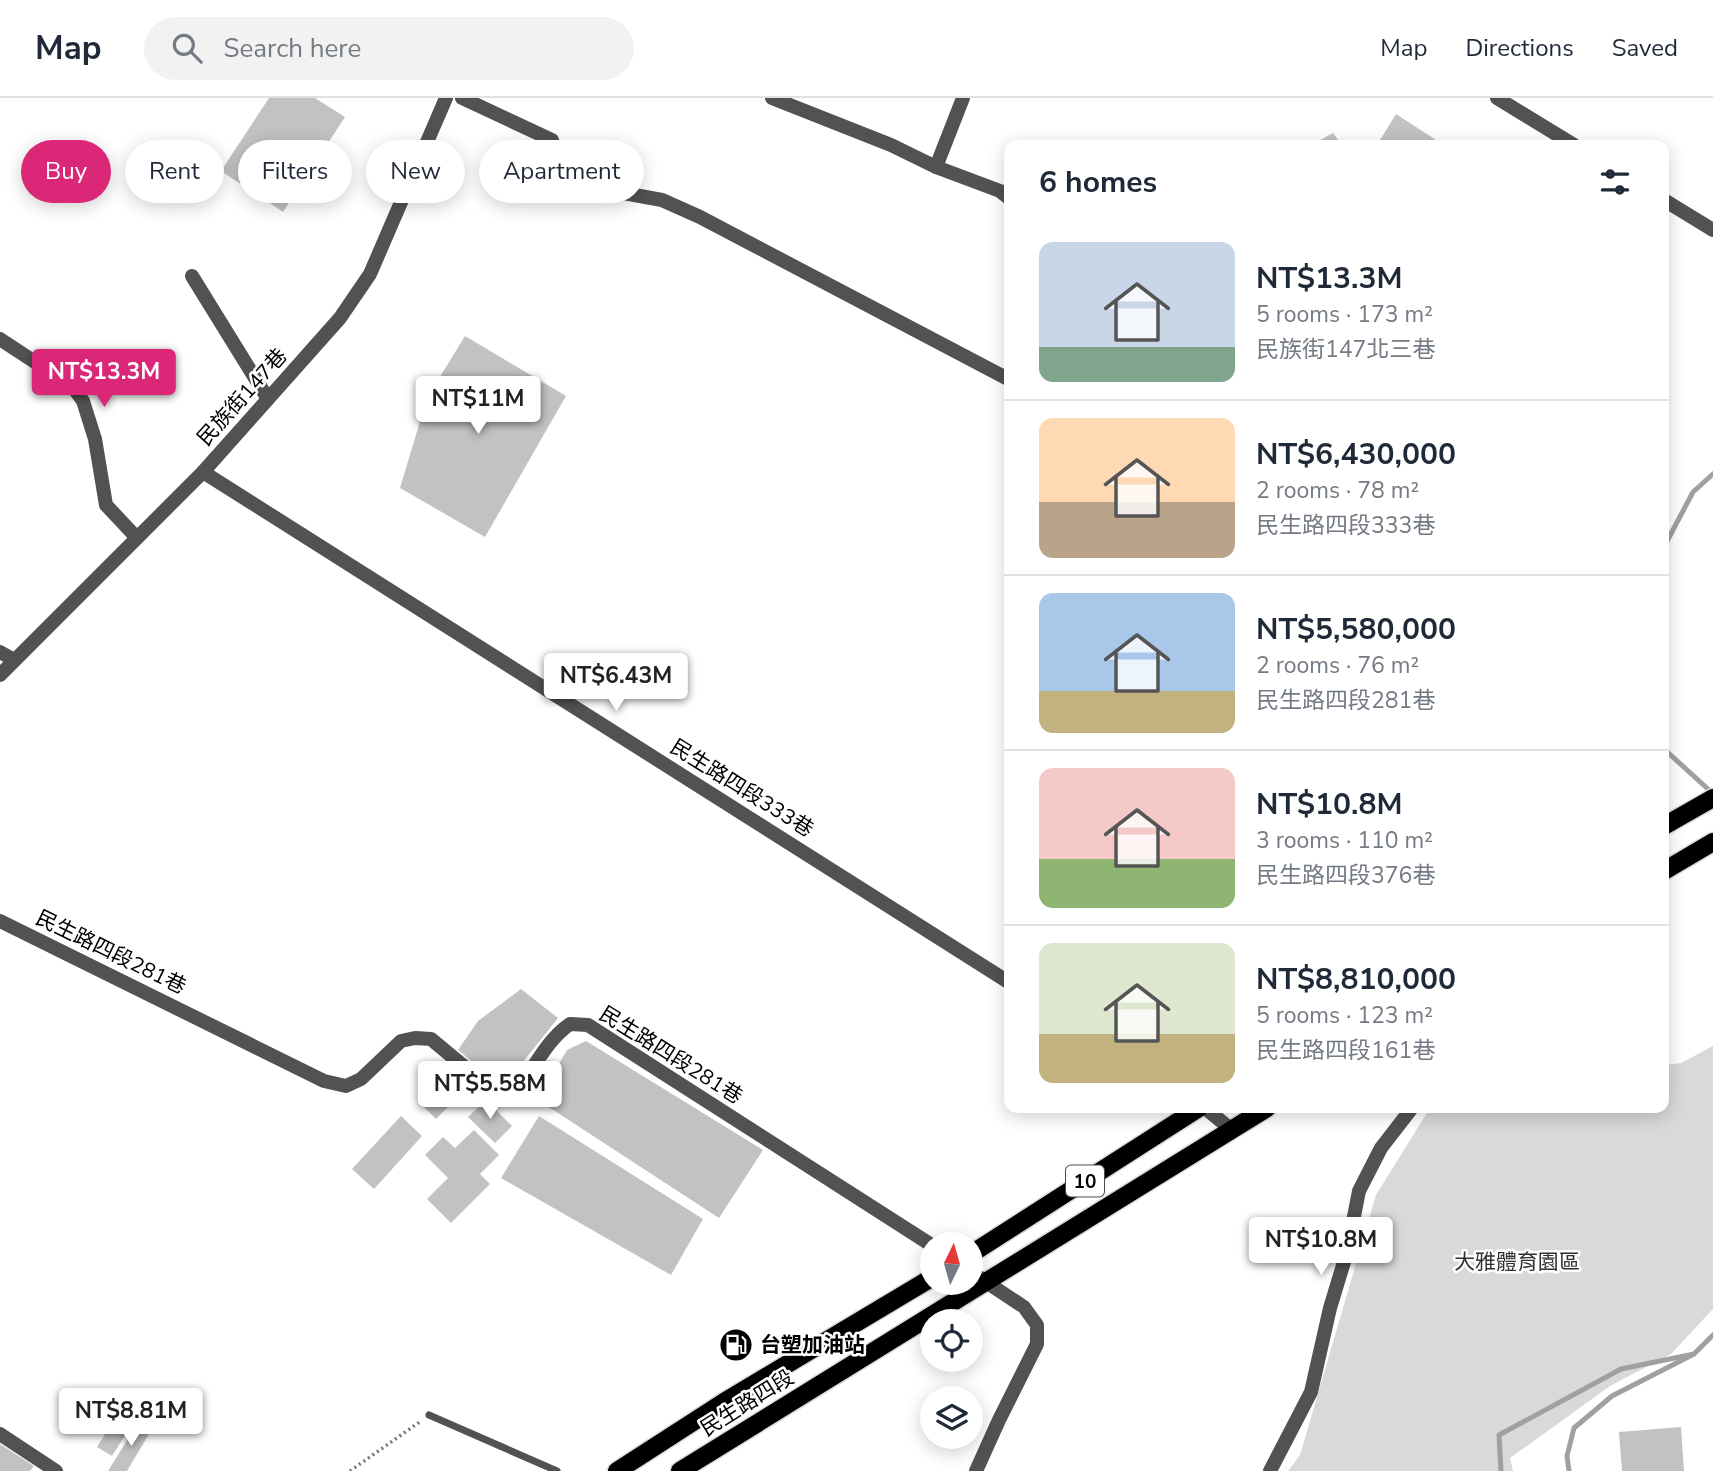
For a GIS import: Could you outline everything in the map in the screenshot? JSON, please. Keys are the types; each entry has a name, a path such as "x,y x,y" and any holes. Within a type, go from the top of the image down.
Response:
{"main road":[{"path":"1669,823 1713,798"},
{"path":"1669,867 1713,842"},
{"name":"10","path":"984,1246 1191,1113"},
{"name":"民生路四段","path":"984,1274 1259,1113"},
{"name":"民生路四段","path":"617,1471 724,1402 920,1285"},
{"name":"民生路四段","path":"680,1471 950,1295"}],"street":[{"name":"民族街147巷","path":"0,675 203,472 340,318 370,274 446,98"},
{"path":"462,98 551,140 563,182 662,200 700,217 1004,377"},
{"path":"772,98 891,145 1004,195"},
{"path":"936,167 963,98"},
{"path":"1497,98 1566,140"},
{"path":"1669,203 1713,230"},
{"path":"192,276 268,399"},
{"path":"0,339 73,387 83,401 95,439 106,505 137,538"},
{"name":"民生路四段333巷","path":"203,472 1004,979"},
{"path":"0,652 13,660"},
{"name":"民生路四段281巷","path":"0,921 324,1081 346,1086 360,1079 401,1041 415,1038 431,1039 496,1093 513,1096 558,1032 569,1024 588,1025 920,1238"},
{"path":"1211,1113 1232,1129"},
{"path":"1270,1471 1311,1392 1329,1308 1347,1252 1359,1191 1381,1147 1408,1113"},
{"path":"976,1471 1037,1344 1037,1325 1024,1307 984,1281"},
{"path":"0,1434 56,1471"}],"lane":[{"path":"429,1415 557,1471"}],"path":[{"path":"350,1471 429,1415"}],"green space":[{"name":"大雅體育園區","path":"1713,1046 1713,1309 1671,1354 1610,1386 1510,1458 1513,1471 1288,1471 1300,1455 1376,1195 1427,1113 1669,1113 1669,1064 1681,1063"}],"building":[{"path":"269,98 315,98 345,117 330,140 241,140"},
{"path":"1396,114 1436,140 1380,140"},
{"path":"1333,133 1338,140 1320,140"},
{"path":"238,145 238,182 224,173 224,166"},
{"path":"269,203 289,203 283,212"},
{"path":"465,336 566,396 485,537 400,488 427,398"},
{"path":"521,989 558,1018 503,1087 458,1050 478,1021"},
{"path":"586,1041 763,1150 719,1218 538,1100 567,1050"},
{"path":"458,1072 470,1085 436,1119 423,1106"},
{"path":"486,1100 512,1126 495,1143 468,1117"},
{"path":"401,1116 422,1136 374,1189 352,1169"},
{"path":"539,1116 703,1219 671,1275 501,1178"},
{"path":"474,1130 499,1155 480,1174 490,1184 451,1223 427,1199 448,1178 425,1155 443,1137 455,1148"},
{"path":"128,1398 143,1407 112,1456 97,1447"},
{"path":"139,1421 152,1429 127,1471 108,1471"},
{"path":"1681,1427 1684,1471 1622,1471 1619,1432"},
{"path":"0,1444 34,1466 30,1471 0,1471"}],"waterway":[{"path":"1669,538 1693,492 1713,474"},
{"path":"1669,754 1709,790"},
{"path":"1569,1471 1567,1456 1574,1428 1612,1396 1694,1354 1713,1335"},
{"path":"1501,1471 1499,1435 1621,1369 1694,1354"}],"place":[{"name":"台塑加油站","path":"736,1345"}]}
